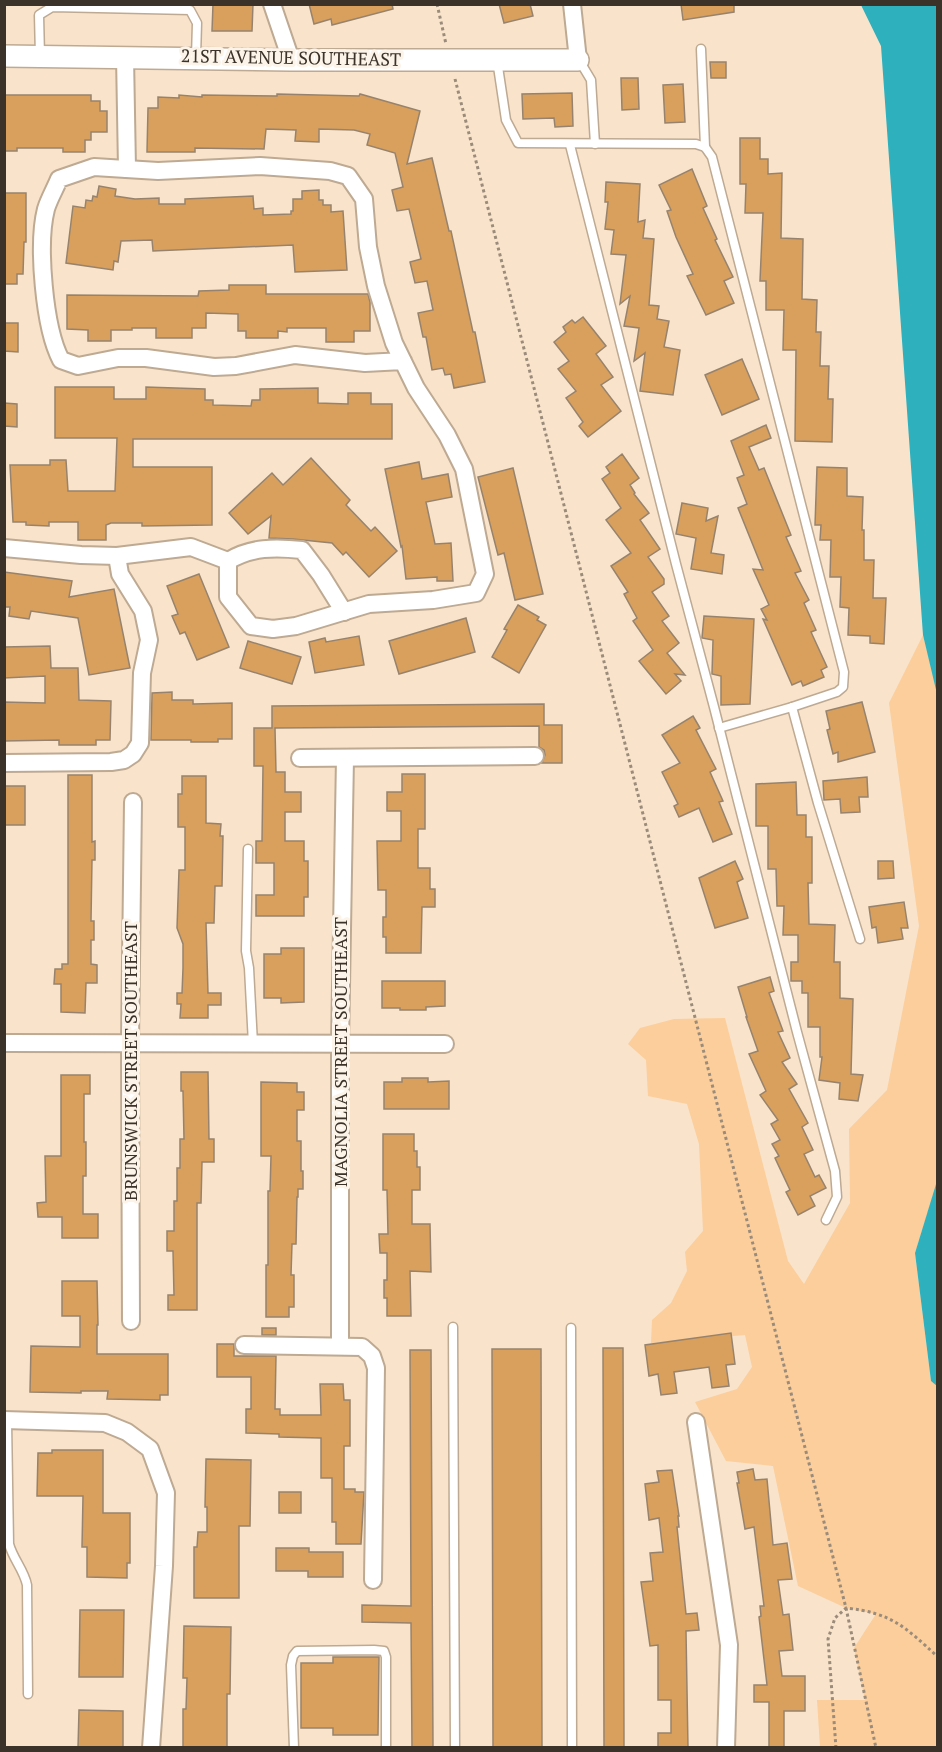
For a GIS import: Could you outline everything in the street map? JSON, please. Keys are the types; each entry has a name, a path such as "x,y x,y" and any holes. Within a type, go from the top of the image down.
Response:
{"street":[{"path":"272,4 291,60"},
{"path":"572,4 578,60"},
{"name":"21ST AVENUE SOUTHEAST","path":"4,56 291,60 578,60"},
{"path":"125,56 127,169"},
{"path":"228,561 228,597 251,626 273,629 296,626 369,604 433,600 476,593 485,574 464,469 447,435 416,388 403,361 394,343 376,286 368,247 364,200 348,176 330,171 260,166 158,171 94,167 59,179 46,209 42,255 45,288 56,350 61,360 78,366 118,358 146,358 214,367 236,366 295,355 365,363 403,361"},
{"path":"4,548 117,556 192,547 228,561"},
{"path":"228,561 242,552 277,547 302,550 344,612"},
{"path":"4,763 111,762 124,760 133,754 140,743 142,673 149,640 143,611 120,574 117,556"},
{"path":"300,758 535,756"},
{"name":"MAGNOLIA STREET SOUTHEAST","path":"340,1346 340,1044 345,758"},
{"name":"BRUNSWICK STREET SOUTHEAST","path":"131,1321 130,1043 134,802"},
{"path":"4,1043 445,1044"},
{"path":"243,1345 362,1347 372,1356 376,1368 373,1580"},
{"path":"6,1420 105,1423 128,1432 150,1449 166,1493 164,1566 151,1748"},
{"path":"696,1422 729,1645 726,1748"}],"lane":[{"path":"40,56 39,15 52,7 190,9 196,23 196,58"},
{"path":"701,49 705,147 717,169 844,672 843,687 837,692 719,728"},
{"path":"497,60 506,120 518,143 696,144 705,147"},
{"path":"578,60 591,80 595,144"},
{"path":"570,145 636,409 835,1171 837,1197 826,1220"},
{"path":"792,707 818,803 860,939"},
{"path":"248,849 246,951 253,1044"},
{"path":"453,1327 455,1748"},
{"path":"571,1328 572,1748"},
{"path":"6,1420 9,1544 27,1585 28,1694"},
{"path":"294,1748 291,1665 293,1656 297,1652 374,1650 384,1652 386,1657 386,1748"}],"path":[{"path":"437,4 448,50"},
{"path":"453,72 846,1608 876,1748"},
{"path":"836,1748 828,1640 835,1618 846,1608 884,1616 905,1627 938,1657"}],"shaded area":[{"path":"923,635 938,694 938,1180 915,1253 931,1381 938,1386 937,1747 820,1747 817,1700 865,1700 854,1648 876,1614 846,1608 798,1586 773,1466 726,1461 695,1402 737,1389 752,1367 745,1335 651,1343 652,1320 671,1303 687,1271 685,1252 703,1231 699,1144 687,1104 648,1096 646,1060 628,1044 640,1028 674,1019 725,1018 788,1261 804,1284 850,1203 849,1129 887,1090 919,926 889,703"}],"water":[{"path":"861,5 937,5 937,694 923,635 881,46"},
{"path":"937,1181 937,1386 931,1381 915,1253"}],"building":[{"path":"213,4 253,4 252,31 212,31"},
{"path":"309,4 392,4 393,9 332,25 331,19 314,24"},
{"path":"499,4 530,4 533,16 504,23"},
{"path":"681,4 734,4 734,12 683,20"},
{"path":"710,62 726,62 726,78 711,78"},
{"path":"621,78 638,78 639,109 622,110"},
{"path":"683,84 685,122 665,123 663,85"},
{"path":"572,93 573,126 555,127 554,118 523,119 522,94"},
{"path":"277,94 359,96 360,94 420,111 407,164 432,158 485,382 454,388 451,374 445,375 443,368 432,370 426,337 423,337 418,313 433,310 427,281 415,283 410,262 421,259 409,209 397,211 392,190 403,187 395,153 367,145 370,134 354,130 319,129 319,142 295,141 296,130 266,129 264,149 195,148 195,152 147,152 148,108 158,108 158,97 179,98 179,95 277,96"},
{"path":"4,95 91,95 91,101 100,101 100,111 107,111 107,132 91,132 91,140 85,140 85,152 63,152 63,148 17,148 17,151 4,151"},
{"path":"740,138 760,138 760,159 768,159 768,174 782,173 781,238 803,239 802,299 817,300 816,332 821,332 820,366 829,366 828,399 833,399 832,442 795,441 796,350 783,350 784,310 766,310 766,281 760,281 763,213 745,213 746,184 740,184"},
{"path":"692,169 707,206 703,208 717,239 715,240 733,277 724,281 734,303 706,315 687,276 693,274 676,237 667,211 671,210 659,185"},
{"path":"606,182 640,184 638,222 645,220 643,238 654,239 649,305 659,306 657,319 669,321 664,347 680,350 673,395 640,391 645,353 634,361 639,328 624,326 630,296 620,304 626,255 611,254 614,230 605,229 608,202 605,202"},
{"path":"99,186 116,189 115,196 135,199 159,198 159,204 185,204 185,199 253,196 254,209 263,208 263,215 291,214 293,199 302,199 302,191 319,190 319,200 323,200 323,205 331,205 331,212 343,211 347,270 295,272 293,245 153,251 152,240 121,241 118,262 114,261 113,270 66,263 73,206 85,208 86,200 92,201 93,196 97,197"},
{"path":"4,193 26,193 26,242 24,242 23,274 17,274 17,284 4,284"},
{"path":"229,285 266,285 266,294 368,294 370,331 354,331 354,342 326,342 326,328 287,328 287,332 278,331 278,338 246,338 246,331 238,331 238,314 206,313 206,328 192,328 192,338 156,338 156,328 132,328 132,330 111,330 111,341 88,341 88,330 67,329 67,295 198,296 199,291 229,290"},
{"path":"583,317 606,346 596,354 613,377 601,385 621,411 588,437 579,426 583,422 566,398 576,391 558,369 569,361 554,342 566,332 563,327 572,320 575,323"},
{"path":"4,323 18,323 18,352 4,351"},
{"path":"742,359 759,399 722,415 705,375"},
{"path":"55,387 114,387 114,399 146,399 146,387 205,389 205,400 213,400 213,405 251,406 252,400 260,400 260,389 318,388 318,403 348,404 348,393 371,393 371,404 392,404 392,439 133,439 133,467 212,467 212,525 142,526 142,523 111,523 106,525 106,540 78,540 78,522 49,522 49,526 13,522 10,465 50,465 50,460 66,460 68,491 115,491 117,438 55,438"},
{"path":"4,403 17,404 17,427 4,426"},
{"path":"766,425 771,438 749,447 759,470 764,468 791,535 786,537 801,571 795,573 809,600 804,603 816,630 811,632 827,667 821,670 824,677 803,686 801,681 792,685 763,619 767,620 761,609 769,605 753,569 763,570 738,508 747,504 737,478 744,475 731,441"},
{"path":"622,454 639,478 630,485 634,494 649,513 640,520 660,549 648,557 664,579 664,584 652,592 669,616 662,621 679,643 667,653 685,675 675,674 681,681 666,694 639,661 653,650 633,621 637,618 624,594 628,592 611,566 631,553 606,520 621,508 602,479 610,473 606,467"},
{"path":"311,458 350,500 346,505 371,531 375,527 397,551 369,577 346,552 343,555 332,543 269,538 271,516 248,534 229,513 272,473 283,485"},
{"path":"419,462 422,479 448,474 452,497 426,502 435,544 451,543 453,581 437,581 437,577 406,579 402,546 385,469"},
{"path":"817,467 847,468 847,496 863,497 864,560 874,560 873,598 886,598 884,644 870,643 870,636 848,635 849,608 840,607 841,577 830,577 831,540 820,540 821,525 815,525"},
{"path":"513,468 543,594 515,600 504,553 498,555 478,477"},
{"path":"682,503 708,508 706,521 718,516 711,553 724,555 722,574 691,569 696,538 676,534"},
{"path":"4,572 72,581 69,597 114,589 130,668 89,675 78,618 31,611 29,619 9,616 10,607 4,607"},
{"path":"199,574 229,647 197,660 185,632 180,634 172,616 178,614 167,586"},
{"path":"518,605 539,617 537,620 546,625 519,673 492,657"},
{"path":"704,616 754,619 750,704 721,705 721,676 712,674 713,640 702,638"},
{"path":"466,618 475,652 399,674 389,641"},
{"path":"359,636 364,665 315,673 309,642 325,638 326,642"},
{"path":"248,641 301,657 292,684 240,668"},
{"path":"50,646 51,668 78,668 79,700 111,701 110,740 96,740 96,745 59,745 59,740 4,741 4,702 45,703 45,676 4,678 4,647"},
{"path":"172,692 172,700 193,700 193,704 232,703 232,739 218,739 218,742 151,740 152,693"},
{"path":"862,702 875,752 838,762 838,752 833,754 827,730 830,729 826,711"},
{"path":"544,704 544,725 562,725 562,763 542,763 545,755 544,750 539,747 539,726 275,728 276,772 285,772 285,792 301,792 301,812 285,812 285,841 304,841 304,861 308,861 308,897 304,897 304,916 256,916 256,895 274,895 274,863 256,863 256,841 262,841 263,766 254,766 254,728 272,728 272,706"},
{"path":"693,716 700,728 696,730 716,769 710,772 723,801 719,802 732,834 713,842 699,808 679,817 674,806 678,804 662,772 680,763 662,735"},
{"path":"402,774 425,774 425,829 418,829 418,868 430,868 430,889 435,889 435,907 422,907 421,953 386,953 383,917 386,917 386,890 378,890 377,841 401,841 401,811 387,811 387,792 402,792"},
{"path":"68,775 92,775 92,842 95,841 95,860 92,860 91,921 94,921 94,940 91,940 91,964 97,965 97,983 86,983 85,1013 61,1012 61,984 54,984 55,969 62,969 62,964 68,964"},
{"path":"182,776 206,776 206,823 221,824 220,836 223,836 222,886 215,886 214,923 206,923 208,993 221,993 221,1005 208,1005 208,1018 180,1018 181,1004 177,1004 177,993 182,993 183,968 183,944 177,928 179,870 185,870 185,827 178,827 178,794 182,794"},
{"path":"867,777 868,797 859,797 860,812 841,813 840,799 824,800 823,781"},
{"path":"796,782 797,815 806,815 806,837 812,837 812,883 808,883 809,924 835,925 834,962 840,962 840,998 853,999 851,1074 863,1075 858,1101 839,1099 840,1083 819,1080 822,1057 820,1057 820,1027 808,1027 808,993 802,993 802,981 791,981 791,962 798,962 798,935 783,935 784,906 777,906 776,869 768,869 768,826 756,826 756,784"},
{"path":"4,786 25,786 25,825 4,825"},
{"path":"735,861 743,879 737,882 748,918 715,928 699,878"},
{"path":"878,861 893,861 894,878 878,879"},
{"path":"904,902 908,928 901,928 903,939 878,943 876,927 872,928 869,907"},
{"path":"281,948 304,948 304,1002 281,1003 281,998 264,998 264,954 281,954"},
{"path":"770,977 774,991 769,993 783,1031 778,1032 790,1058 782,1062 797,1084 789,1089 808,1123 802,1127 813,1150 804,1154 815,1177 819,1175 826,1188 810,1196 815,1206 798,1215 786,1192 790,1190 775,1158 779,1156 772,1144 780,1140 771,1124 778,1120 760,1095 766,1091 749,1054 758,1051 738,987"},
{"path":"382,981 445,981 445,1006 426,1007 426,1010 382,1008"},
{"path":"181,1072 208,1072 209,1139 214,1139 214,1162 202,1162 201,1203 197,1203 197,1310 168,1310 168,1295 174,1295 173,1251 167,1251 167,1231 174,1231 174,1201 177,1201 180,1139 184,1139"},
{"path":"61,1075 90,1075 90,1094 84,1094 86,1176 83,1176 83,1214 98,1214 98,1238 62,1238 62,1217 38,1217 37,1203 46,1202 45,1156 61,1156"},
{"path":"402,1078 428,1078 428,1082 449,1081 449,1109 384,1109 384,1082 402,1082"},
{"path":"261,1082 297,1083 297,1092 304,1092 304,1110 297,1110 297,1141 301,1141 303,1189 298,1189 297,1197 296,1244 292,1244 291,1275 294,1275 294,1307 289,1307 289,1317 266,1317 268,1191 270,1191 271,1156 261,1156"},
{"path":"383,1134 414,1134 414,1151 417,1151 417,1167 420,1167 420,1190 412,1190 412,1224 430,1224 431,1272 410,1271 411,1316 387,1316 387,1298 384,1298 387,1253 380,1253 379,1234 388,1234 387,1190 383,1190"},
{"path":"62,1281 97,1281 97,1354 168,1354 168,1395 160,1395 160,1400 107,1399 108,1391 30,1392 31,1346 80,1347 80,1316 62,1316"},
{"path":"262,1328 276,1328 276,1335 262,1335"},
{"path":"731,1333 735,1364 726,1365 729,1386 712,1388 709,1367 674,1372 677,1393 661,1395 658,1374 649,1376 645,1345"},
{"path":"217,1344 234,1344 234,1356 276,1356 275,1409 280,1409 280,1415 321,1415 320,1384 343,1384 344,1400 350,1400 350,1446 344,1446 344,1489 364,1492 361,1544 336,1544 336,1522 332,1522 332,1478 321,1478 321,1438 246,1433 246,1409 251,1409 251,1377 217,1377"},
{"path":"603,1348 623,1348 624,1748 604,1748"},
{"path":"492,1349 541,1349 542,1748 493,1748"},
{"path":"410,1350 431,1350 433,1748 412,1748 411,1623 362,1622 362,1605 411,1606"},
{"path":"52,1450 103,1450 103,1513 130,1513 130,1563 127,1563 127,1578 87,1577 87,1547 82,1547 83,1496 37,1496 38,1453 52,1453"},
{"path":"206,1459 251,1460 250,1526 239,1526 239,1598 194,1598 194,1547 197,1547 198,1532 207,1532"},
{"path":"753,1469 755,1480 767,1479 773,1545 787,1543 792,1579 778,1580 783,1615 789,1614 793,1650 779,1651 782,1676 805,1676 805,1711 784,1711 784,1748 769,1748 769,1702 754,1702 754,1685 767,1685 759,1617 761,1616 760,1606 764,1606 754,1527 745,1529 737,1483 739,1483 737,1472"},
{"path":"672,1470 679,1516 679,1527 677,1527 686,1614 697,1613 699,1630 686,1631 688,1748 658,1748 658,1733 671,1733 671,1700 658,1700 658,1645 650,1646 641,1582 653,1581 650,1553 663,1552 659,1518 649,1520 645,1484 659,1482 657,1471"},
{"path":"279,1492 301,1492 301,1513 279,1513"},
{"path":"276,1548 309,1548 309,1552 343,1552 343,1577 308,1577 308,1571 276,1571"},
{"path":"80,1610 124,1610 123,1677 79,1677"},
{"path":"184,1626 231,1627 227,1748 183,1748 183,1709 186,1709 187,1678 183,1678"},
{"path":"333,1657 379,1657 378,1735 333,1735 333,1728 301,1728 301,1663 333,1663"},
{"path":"79,1710 123,1711 123,1748 78,1748"}]}
